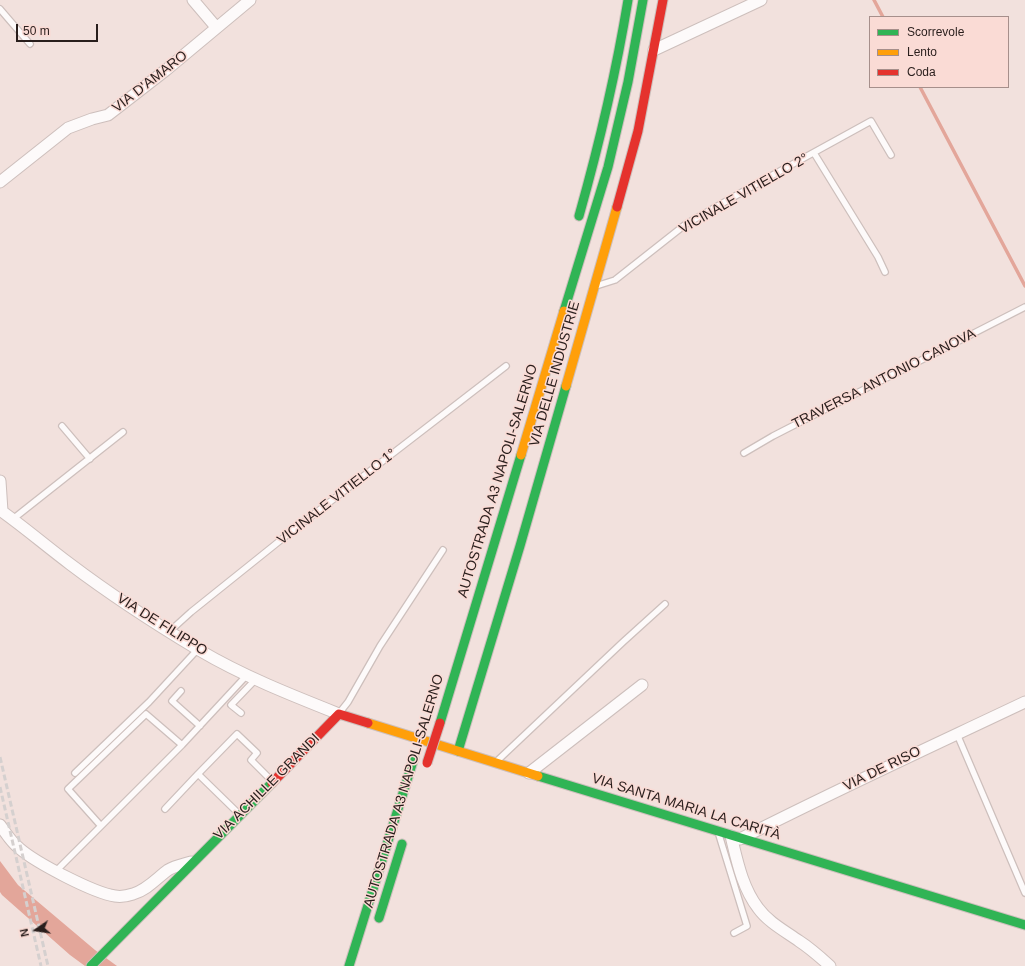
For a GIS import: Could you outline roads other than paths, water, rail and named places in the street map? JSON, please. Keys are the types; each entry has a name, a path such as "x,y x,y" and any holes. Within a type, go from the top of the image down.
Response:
{"main road":[{"path":"577,222 605,118 616,70 628,0"},
{"name":"AUTOSTRADA A3 NAPOLI-SALERNO","path":"426,766 608,167 628,82 643,0"},
{"name":"VIA DELLE INDUSTRIE","path":"458,751 520,546 638,131 662,0"},
{"name":"VIA SANTA MARIA LA CARITÀ","path":"339,714 718,832 1025,925"},
{"name":"VIA ACHILLE GRANDI","path":"91,966 339,714"},
{"name":"AUTOSTRADA A3 NAPOLI-SALERNO","path":"350,966 377,874 422,732"},
{"name":"AUTOSTRADA A3 NAPOLI-SALERNO","path":"377,925 405,834"}],"street":[{"path":"193,0 216,27"},
{"name":"VIA D'AMARO","path":"0,182 68,128 108,115 166,70 250,0"},
{"path":"654,50 761,0"},
{"path":"0,481 1,511"},
{"name":"VIA DE FILIPPO","path":"1,511 70,564 135,610 198,650 251,677 339,714"},
{"path":"529,773 642,685"},
{"name":"VIA DE RISO","path":"736,837 1025,702"},
{"name":"VIA ACHILLE GRANDI","path":"0,825 12,842 21,850 56,871 92,889 115,896 134,894 144,889 170,869 195,860"},
{"path":"736,837 744,882 750,897 758,909 782,930 800,941 830,966"}],"lane":[{"path":"0,9 30,44"},
{"name":"VICINALE VITIELLO 2°","path":"594,287 615,280 686,224 871,121 890,155"},
{"name":"VICINALE VITIELLO 2°","path":"814,153 878,257 885,272"},
{"name":"TRAVERSA ANTONIO CANOVA","path":"744,453 773,436 1025,307"},
{"name":"VICINALE VITIELLO 1°","path":"170,631 191,612 287,535 506,366"},
{"path":"62,426 90,459"},
{"path":"13,519 124,432"},
{"path":"339,714 348,702 380,646 443,550"},
{"path":"495,762 622,642 665,604"},
{"path":"75,773 149,702 198,650"},
{"path":"241,713 231,706 251,677"},
{"path":"56,871 200,726 251,677"},
{"path":"182,691 172,701 200,726"},
{"path":"101,826 68,789 146,714 182,745"},
{"path":"165,809 238,734 257,753 250,760 273,782"},
{"path":"957,734 1025,893"},
{"path":"198,774 240,815"},
{"path":"718,832 747,926 734,933"}],"waterway":[{"path":"874,0 882,16"},
{"path":"921,88 1025,286"}],"railway":[{"path":"0,757 48,966"},
{"path":"0,787 41,966"}]}
